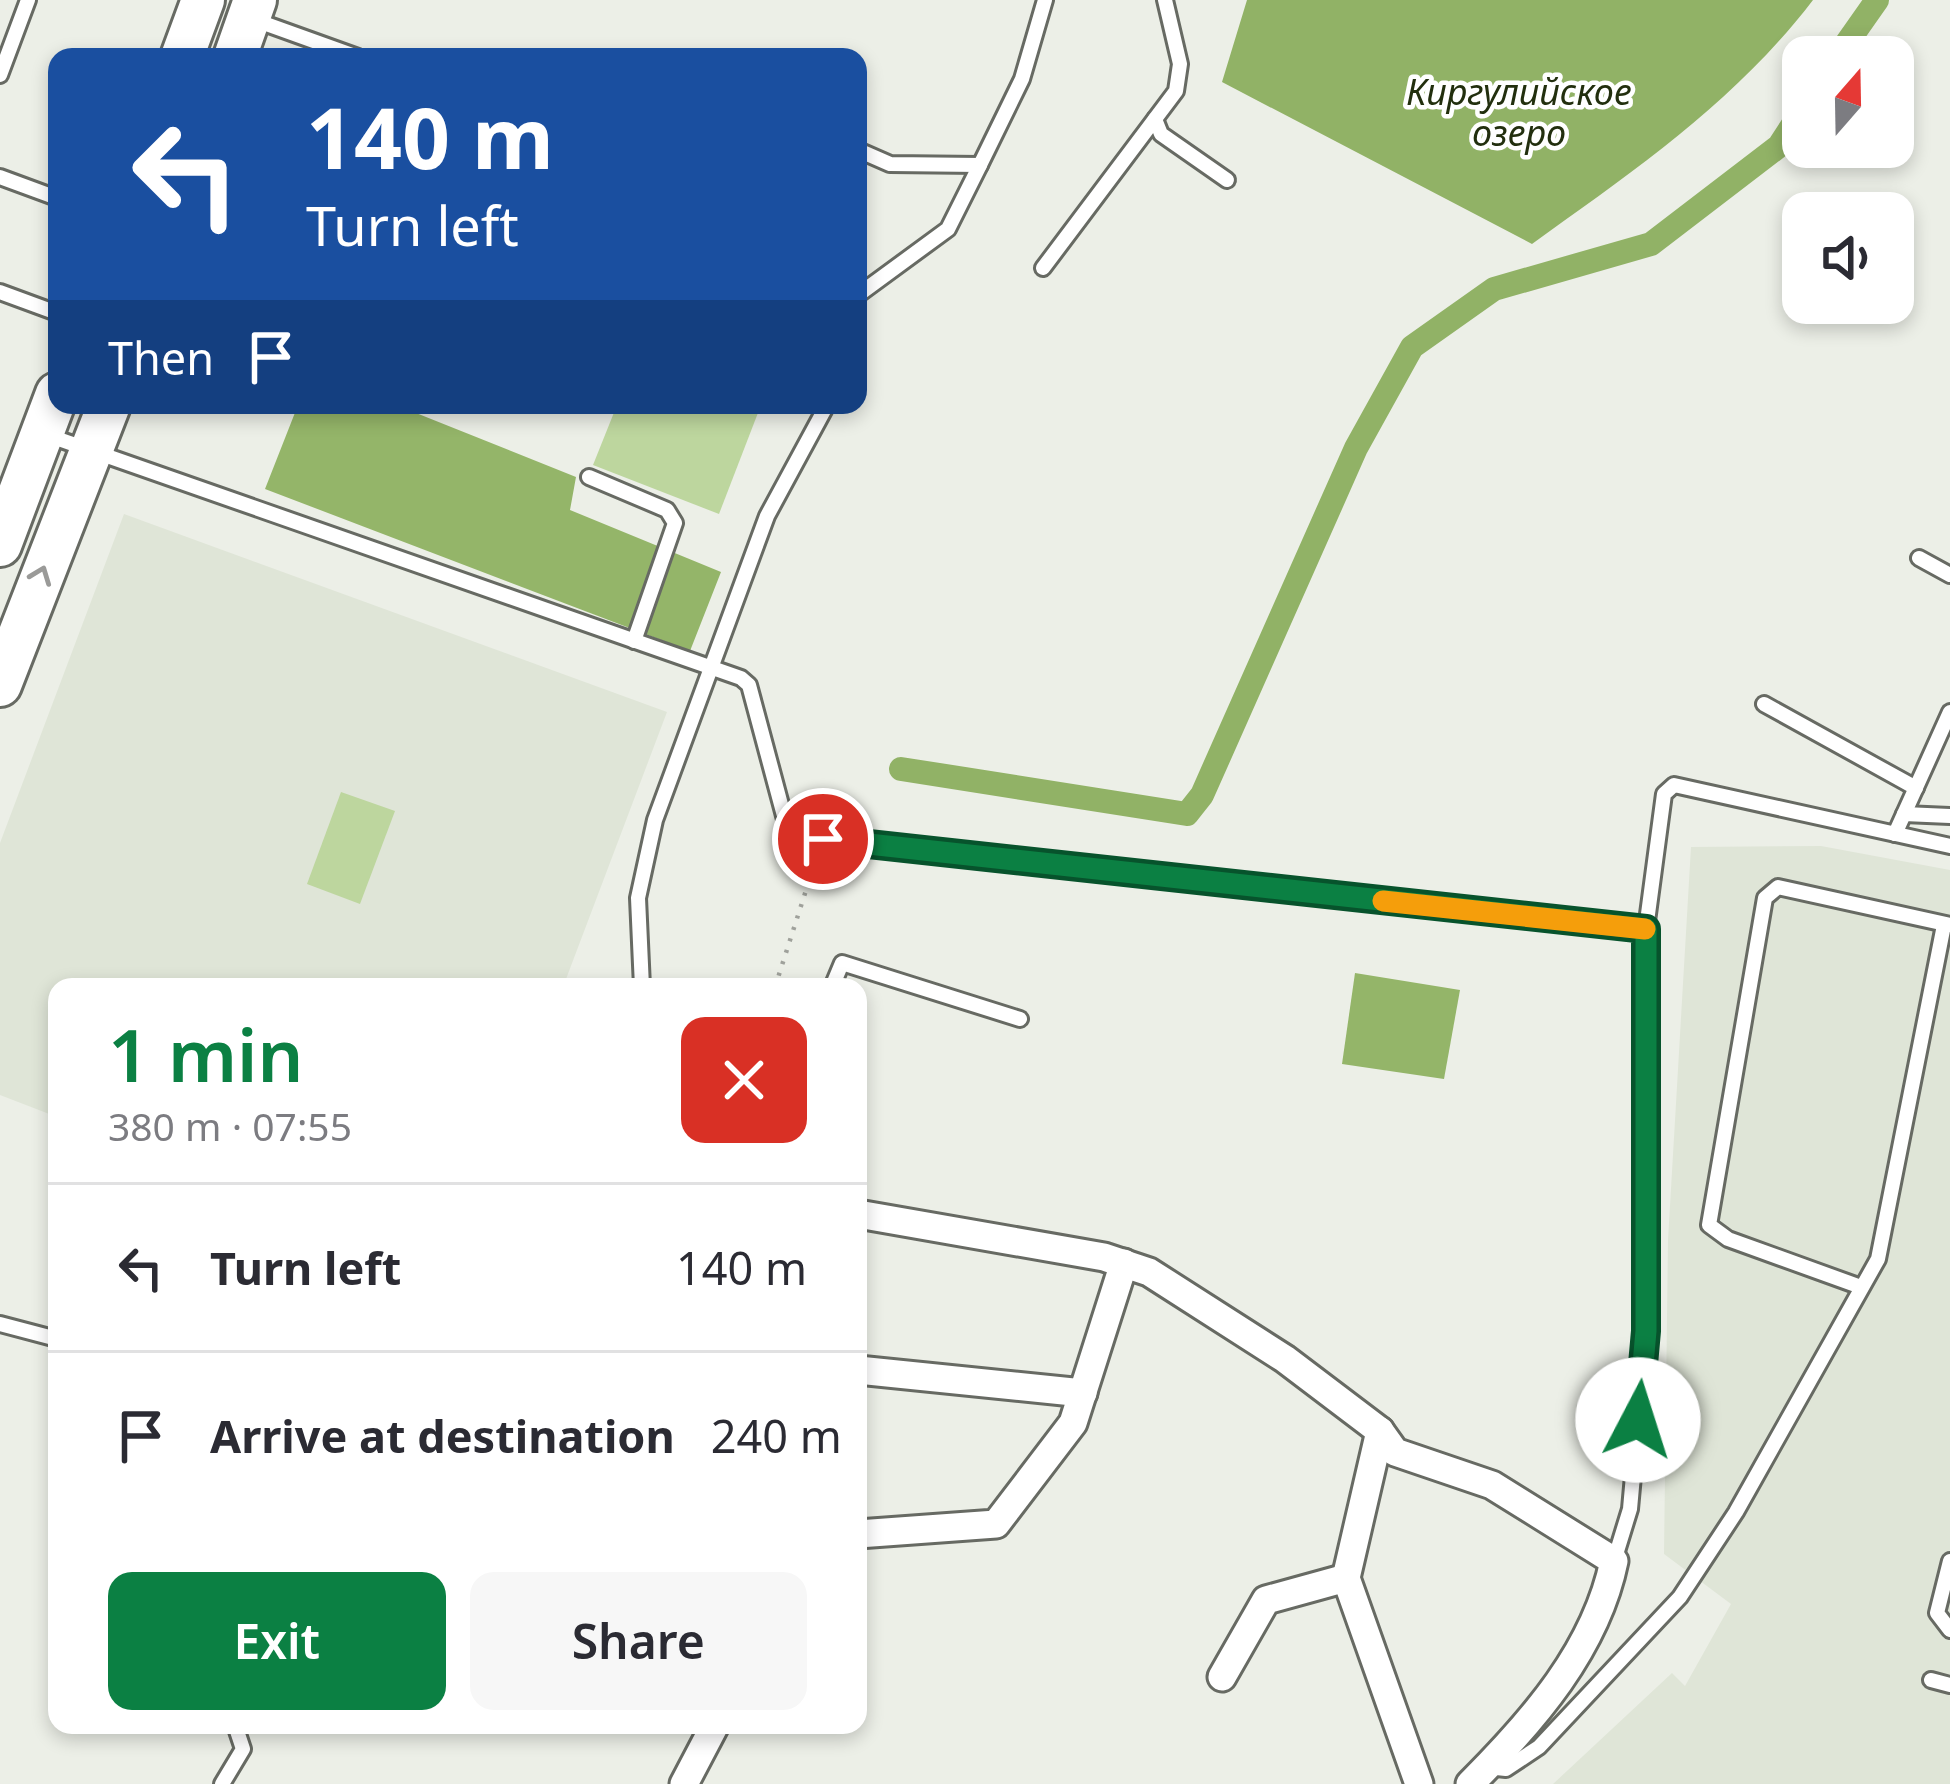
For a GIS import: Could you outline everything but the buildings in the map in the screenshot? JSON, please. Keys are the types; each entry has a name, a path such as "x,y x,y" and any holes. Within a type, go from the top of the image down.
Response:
{"main road":[{"path":"185,48 203,0"},
{"path":"0,545 50,414"},
{"path":"0,685 105,414"}],"street":[{"path":"867,1216 1124,1263 1149,1272 1286,1360 1380,1431 1395,1452 1492,1485 1614,1561 1605,1605 1583,1650 1479,1776"},
{"path":"867,1533 996,1524 1073,1423 1124,1263"},
{"path":"867,1371 1083,1393"},
{"path":"1380,1431 1346,1578 1419,1784"},
{"path":"1222,1677 1267,1600 1346,1578"},
{"path":"684,1784 710,1734"}],"lane":[{"path":"0,75 28,0"},
{"path":"867,288 948,229 1022,79 1045,0"},
{"path":"1042,268 1176,92 1180,64 1165,0"},
{"path":"246,25 326,48"},
{"path":"1155,119 1161,134 1227,180"},
{"path":"867,154 890,164 980,164"},
{"path":"0,177 48,195"},
{"path":"0,292 48,310"},
{"path":"50,414 88,451 749,685 788,827"},
{"path":"642,978 638,898 655,820 767,516 822,414"},
{"path":"589,477 667,510 675,523 634,641"},
{"path":"1919,558 1950,575"},
{"path":"1764,704 1916,788"},
{"path":"1895,834 1950,712"},
{"path":"1614,1561 1630,1508 1646,1331 1646,929 1664,794 1674,784 1950,846"},
{"path":"1904,814 1950,816"},
{"path":"823,839 1646,929"},
{"path":"1479,1776 1506,1769 1539,1747 1680,1597 1736,1512 1878,1259 1947,925 1778,887 1765,898 1709,1225 1728,1239 1861,1287"},
{"path":"836,978 842,963 1019,1019"},
{"path":"0,1324 48,1337"},
{"path":"1950,1562 1936,1613 1950,1630"},
{"path":"1931,1680 1950,1685"},
{"path":"222,1784 243,1749 238,1734"}],"path":[{"path":"778,978 823,839"}],"shaded area":[{"path":"294,414 418,414 576,477 570,510 721,572 690,651 265,489"},
{"path":"613,414 758,414 719,514 593,465"},
{"path":"124,514 667,712 566,978 48,978 48,1114 0,1095 0,843"},
{"path":"341,792 395,811 360,904 307,884"},
{"path":"1821,846 1950,870 1950,1784 1553,1784 1672,1673 1685,1686 1731,1604 1664,1554 1668,1240 1691,847"},
{"path":"1355,973 1460,990 1444,1079 1342,1064"}],"water":[{"name":"Киргулийское озеро","path":"1247,0 1813,0 1717,103 1532,244 1222,82"}],"waterway":[{"path":"1852,36 1877,0"},
{"path":"901,769 1187,814 1202,795 1356,448 1412,347 1494,289 1651,244 1782,141"}],"slow traffic":[{"path":"1383,901 1645,929"}],"route":[{"path":"823,839 1646,929 1646,1331 1638,1420"}]}
